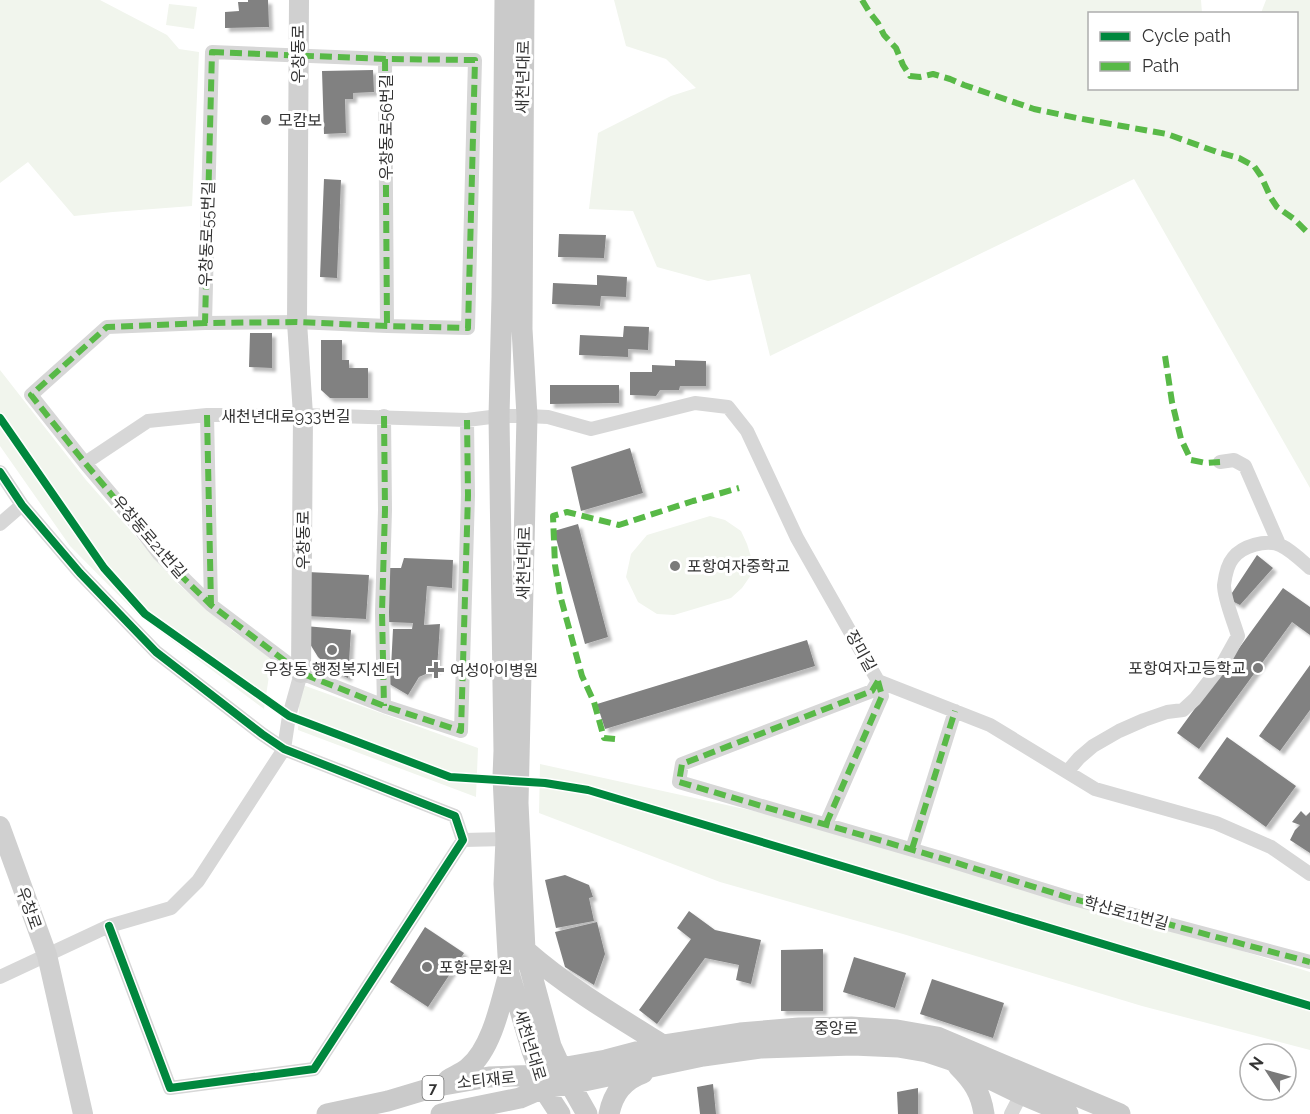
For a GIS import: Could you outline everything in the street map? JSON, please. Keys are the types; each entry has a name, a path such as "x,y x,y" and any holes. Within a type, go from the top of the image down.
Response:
{"main road":[{"name":"우창동로","path":"299,0 297,322 303,415 301,673"},
{"name":"새천년대로","path":"505,0 499,416 504,751 502,777 506,838 504,884 510,973 530,1047 554,1079 586,1114"},
{"name":"새천년대로","path":"524,0 522,329 526,416 518,803 525,950 551,1046 560,1114"},
{"name":"우창로","path":"0,826 46,955 82,1114"},
{"path":"525,950 665,1054 625,1082 614,1097 609,1114"},
{"path":"438,1086 469,1067 480,1054 488,1040 510,973"},
{"name":"중앙로","path":"665,1054 740,1033 799,1028 851,1027 917,1032 937,1037 1025,1085 1061,1113"},
{"name":"중앙로","path":"554,1079 606,1060 665,1054 824,1045 898,1047 927,1052 1120,1114"},
{"path":"951,1060 972,1081 980,1094 984,1114"},
{"name":"소티재로","path":"327,1114 388,1101 438,1086 489,1077 554,1079"},
{"name":"소티재로","path":"441,1114 520,1098 554,1079"}],"street":[{"name":"우창동로55번길","path":"205,323 212,52 298,56"},
{"path":"205,323 297,322 468,328 475,60 298,56"},
{"name":"우창동로56번길","path":"385,59 387,326"},
{"name":"우창동로21번길","path":"205,323 107,327 31,395 159,554 211,605 301,673 384,706 460,731 468,495 467,420"},
{"name":"장미길","path":"499,416 548,417 591,429 694,403 728,407 747,431 797,538 878,681 990,725 1095,789 1216,823 1271,847 1310,874"},
{"path":"207,415 211,605"},
{"name":"새천년대로933번길","path":"85,463 148,421 207,415 384,416 467,420 499,416"},
{"path":"384,416 385,510 382,612 384,706"},
{"path":"1220,462 1234,460 1245,466 1279,544"},
{"path":"0,472 22,505 80,573 156,652 284,749 455,816 464,840"},
{"path":"0,524 22,505"},
{"path":"1067,772 1093,746 1119,731 1167,712 1183,710 1195,699 1223,663 1238,636 1224,587 1232,559 1242,551 1261,543 1279,544 1310,568"},
{"name":"우창동로","path":"0,977 109,926 171,908 192,888 284,749 289,716 301,673"},
{"path":"826,824 882,696 878,681"},
{"name":"학산로11번길","path":"878,681 872,692 682,764 679,782 912,849 1070,898 1310,962"},
{"path":"912,849 955,711"},
{"path":"464,840 506,838"},
{"path":"109,926 170,1088 314,1069 464,840"},
{"path":"1011,1114 1025,1085"}],"shaded area":[{"path":"0,0 100,0 167,35 179,49 199,52 192,206 74,216 28,162 0,183"},
{"path":"614,0 1201,0 1202,12 1088,12 1088,90 1298,90 1298,12 1261,12 1266,0 1310,0 1310,488 1134,179 770,356 750,274 708,281 657,267 633,211 589,209 598,133 671,96 696,88 666,59 626,46"},
{"path":"169,4 197,7 194,29 166,25"},
{"path":"0,370 86,480 177,583 234,632 272,656 264,709 138,615 70,546 0,446"},
{"path":"710,516 725,520 741,531 747,544 752,560 751,575 742,588 731,598 674,615 657,614 638,602 626,577 631,554 647,535"},
{"path":"300,684 478,748 476,797 298,730"},
{"path":"540,764 881,839 1310,972 1310,1050 1298,1047 1298,1042 1279,1042 1142,1006 720,882 539,813"}],"building":[{"path":"248,0 268,0 269,27 225,28 225,12 239,11 238,2 248,2"},
{"path":"373,70 374,92 353,93 353,99 345,99 346,133 324,134 322,71"},
{"path":"324,179 341,180 337,278 320,277"},
{"path":"559,234 606,235 604,258 558,257"},
{"path":"597,275 627,277 626,297 601,296 600,306 552,304 553,283 597,285"},
{"path":"624,326 649,327 648,350 628,349 628,357 579,355 580,335 623,337"},
{"path":"250,333 272,333 272,368 249,367"},
{"path":"321,340 342,340 342,360 349,360 349,368 368,368 368,398 330,398 321,390"},
{"path":"675,360 706,361 706,386 680,386 679,390 660,390 656,396 630,395 630,372 652,372 652,365 675,366"},
{"path":"550,385 619,385 619,403 550,404"},
{"path":"630,448 643,493 581,511 571,467"},
{"path":"578,524 608,637 585,644 554,531"},
{"path":"1257,555 1273,568 1240,605 1228,599"},
{"name":"여성아이병원","path":"404,558 453,560 452,588 427,586 424,625 440,624 437,669 419,677 408,695 386,682 387,666 391,668 393,629 412,629 413,623 387,622 390,568 401,568"},
{"path":"308,572 369,575 366,619 305,616"},
{"path":"1283,588 1310,607 1310,635 1292,622 1199,749 1177,733"},
{"name":"우창동 행정복지센터","path":"305,626 351,630 348,678 334,672 318,657 310,644"},
{"path":"807,640 815,666 605,729 597,704"},
{"path":"1310,665 1310,710 1280,751 1259,736"},
{"path":"1227,737 1296,786 1266,827 1198,778"},
{"path":"1301,811 1306,816 1310,812 1310,853 1290,840 1300,825 1292,822"},
{"path":"565,875 589,885 593,897 589,898 594,921 556,928 545,880"},
{"path":"689,911 715,930 761,940 751,984 736,980 739,965 705,958 657,1024 639,1010 691,939 677,928"},
{"path":"597,922 605,954 594,985 565,967 555,932"},
{"name":"포항문화원","path":"425,927 464,953 428,1007 390,982"},
{"path":"823,949 823,1011 781,1011 781,950"},
{"path":"854,957 906,973 895,1008 843,992"},
{"path":"932,979 1004,1003 993,1038 920,1014"},
{"path":"713,1084 716,1114 700,1114 697,1087"},
{"path":"918,1088 918,1114 898,1114 897,1092"}],"marked path":[{"path":"862,0 884,35 896,48 910,76 920,77 933,74 1034,109 1167,134 1239,158 1254,166 1277,207 1294,219 1310,235"},
{"path":"212,52 475,60 468,328 297,322 205,323 212,52"},
{"path":"385,59 387,326"},
{"path":"205,323 107,327 31,395 159,554 211,605 301,673 384,706 461,731 468,495 467,420"},
{"path":"1165,356 1172,402 1181,439 1191,460 1206,463 1220,462"},
{"path":"207,415 211,605"},
{"path":"384,416 385,510 382,612 384,706"},
{"path":"615,739 604,738 594,702 582,676 560,595 555,565 553,516 567,512 619,525 739,488"},
{"path":"878,681 872,691 682,764 679,782 1070,898 1310,962"},
{"path":"826,824 882,696 878,681"},
{"path":"912,849 955,711"}],"cycle path":[{"path":"0,418 104,568 145,614 289,716 450,777 545,783 588,790 1310,1006"},
{"path":"0,472 22,505 80,573 156,652 284,749 455,816 463,840 314,1069 170,1088 109,926"}],"place":[{"name":"모캄보","path":"266,120"},
{"name":"포항여자중학교","path":"675,566"},
{"name":"우창동 행정복지센터","path":"332,650"},
{"name":"포항여자고등학교","path":"1258,668"},
{"name":"여성아이병원","path":"436,670"},
{"name":"포항문화원","path":"427,967"}]}
